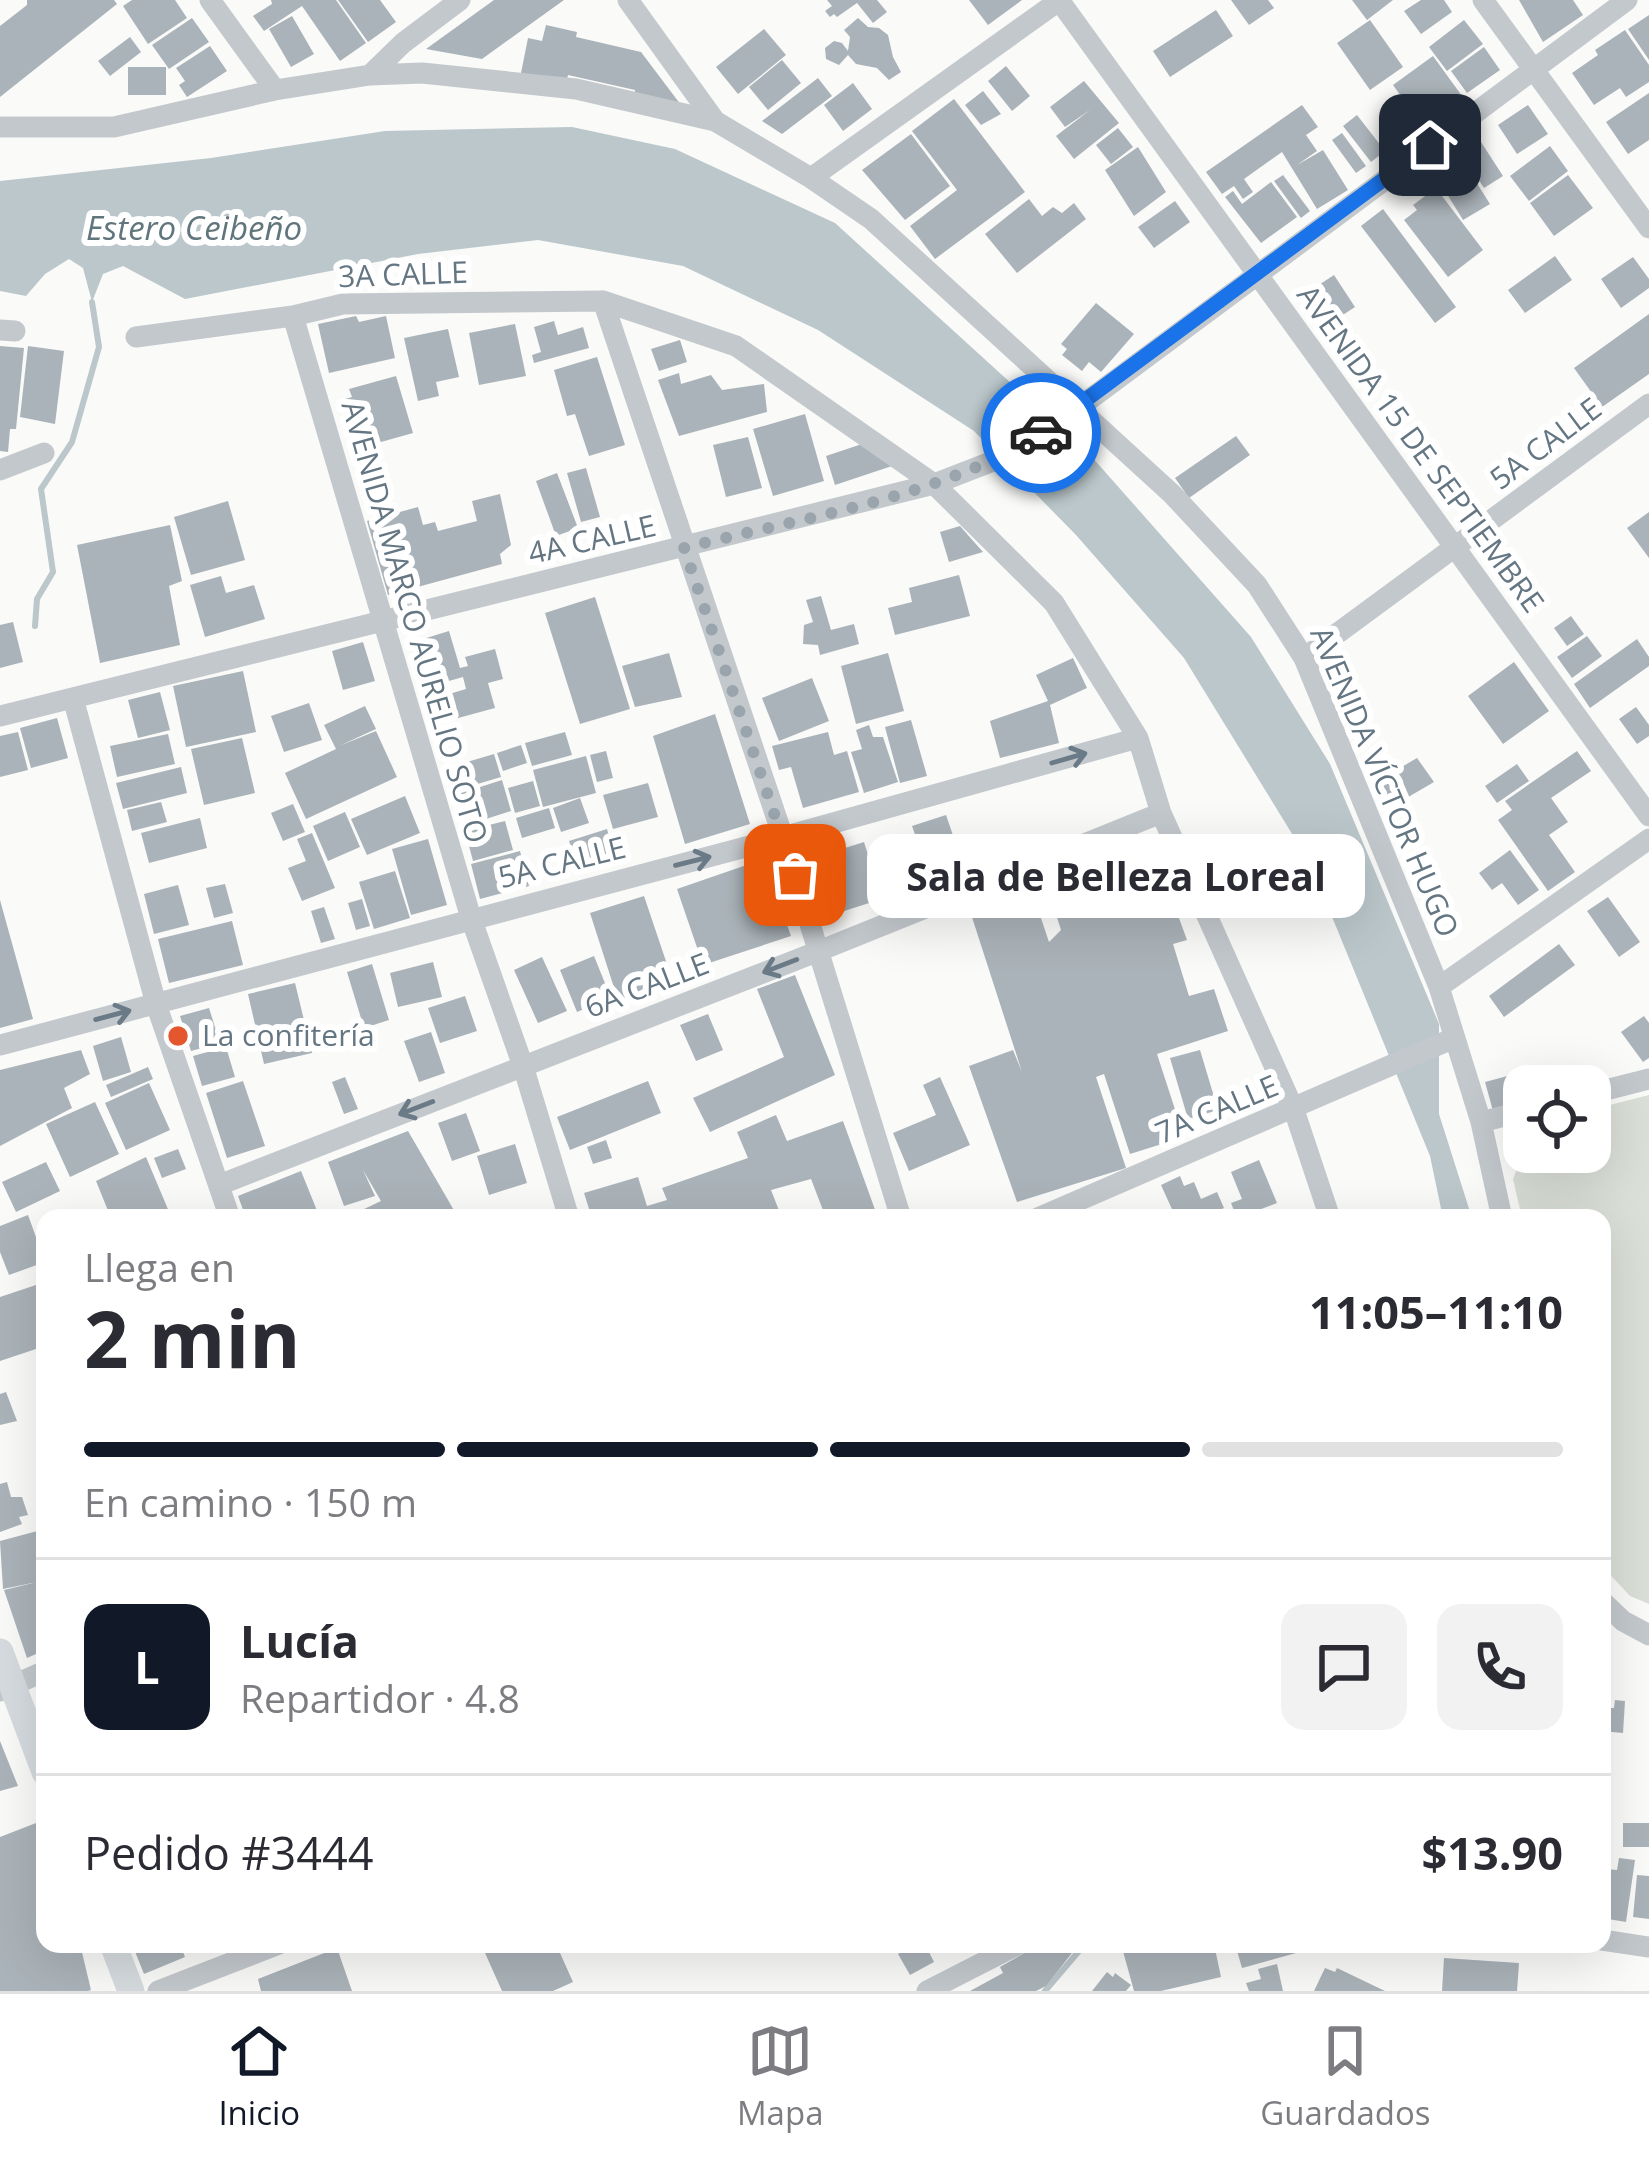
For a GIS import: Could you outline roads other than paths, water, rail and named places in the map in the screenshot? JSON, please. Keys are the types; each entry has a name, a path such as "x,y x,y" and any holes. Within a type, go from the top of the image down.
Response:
{"street":[{"path":"211,0 275,90"},
{"path":"370,75 460,0"},
{"path":"628,0 715,121"},
{"path":"811,178 1060,0"},
{"name":"AVENIDA 15 DE SEPTIEMBRE","path":"1060,0 1649,816"},
{"path":"1483,0 1649,228"},
{"name":"4A CALLE","path":"0,716 934,484 1001,458 1078,408 1627,0"},
{"name":"AVENIDA VÍCTOR HUGO","path":"0,127 114,127 275,90 370,75 422,73 576,89 715,121 871,219 1172,494 1257,585 1304,658 1439,987 1481,1122 1500,1209"},
{"path":"603,301 783,838 898,1209"},
{"name":"3A CALLE","path":"136,337 293,316 343,304 603,301 736,346 934,484 1054,603 1138,738 1161,813 1294,1110 1327,1209"},
{"name":"AVENIDA MARCO AURELIO SOTO","path":"293,316 471,918 566,1209"},
{"name":"5A CALLE","path":"1304,658 1649,404"},
{"path":"0,470 44,453"},
{"path":"73,698 156,1004 227,1209"},
{"name":"5A CALLE","path":"0,1045 783,838 1138,738"},
{"name":"6A CALLE","path":"219,1185 1161,813"},
{"path":"1439,987 1649,839"},
{"name":"7A CALLE","path":"1059,1209 1454,1038"},
{"path":"1611,1088 1649,1078"},
{"path":"1481,1122 1503,1116"},
{"path":"1611,1609 1623,1622 1649,1635"},
{"path":"0,1652 6,1688 36,1753"},
{"path":"6,1688 36,1675"},
{"path":"1611,1941 1649,1947"},
{"path":"116,1953 131,1991"},
{"path":"158,1991 256,1953"},
{"path":"927,1991 1001,1953"}],"water":[{"name":"Estero Ceibeño","path":"572,127 675,149 835,223 1091,456 1251,637 1330,764 1439,1024 1439,1114 1469,1209 1441,1209 1430,1156 1310,863 1184,658 1076,535 974,431 818,330 683,266 538,240 418,254 185,299 123,266 103,274 92,302 83,268 69,259 45,274 26,296 0,291 0,181 211,158 385,131"}],"waterway":[{"path":"35,626 37,599 53,572 41,489 72,442 99,347 92,302"},
{"path":"1045,1991 1077,1953"}],"place":[{"name":"Sala de Belleza Loreal","path":"795,875"},
{"name":"La confitería","path":"178,1036"}]}
